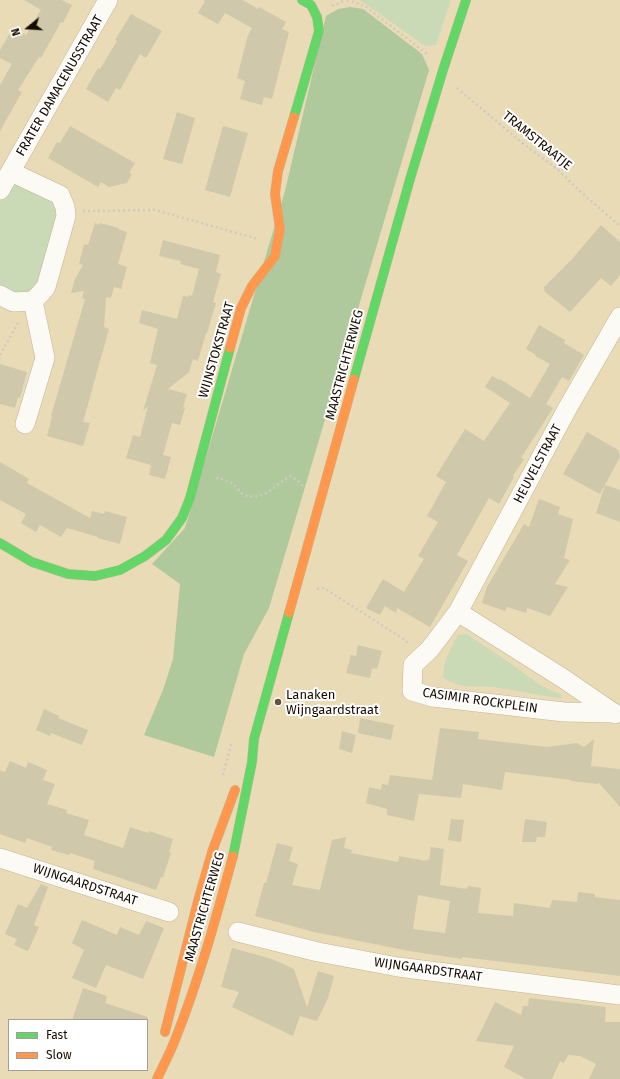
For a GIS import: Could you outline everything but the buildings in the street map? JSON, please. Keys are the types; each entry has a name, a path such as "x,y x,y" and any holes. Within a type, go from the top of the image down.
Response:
{"main road":[{"name":"WIJNSTOKSTRAAT","path":"0,543 32,562 68,574 95,576 120,570 145,556 166,540 182,518 194,485 241,308 252,286 276,256 280,229 275,194 278,170 319,31 317,17 310,5 302,0"},
{"name":"MAASTRICHTERWEG","path":"157,1077 175,1040 196,982 214,925 235,848 252,762 254,739 410,179 466,0"},
{"name":"MAASTRICHTERWEG","path":"243,765 245,757 254,739"},
{"name":"MAASTRICHTERWEG","path":"157,1077 163,1045 198,901 212,852 238,780"}],"street":[{"name":"FRATER DAMACENUSSTRAAT","path":"0,190 108,0"},
{"path":"0,295 13,302 31,301 40,294 46,286 66,216 65,207 60,194 11,172"},
{"path":"25,424 45,358 31,301"},
{"name":"HEUVELSTRAAT","path":"458,612 567,409 620,317"},
{"name":"CASIMIR ROCKPLEIN","path":"458,612 564,679 617,715 564,712 433,697 412,691 413,665 430,649 458,612"},
{"name":"WIJNGAARDSTRAAT","path":"0,858 169,912"},
{"name":"WIJNGAARDSTRAAT","path":"238,932 318,952 398,967 620,995"}],"path":[{"name":"TRAMSTRAATJE","path":"347,0 365,6 425,52 443,70 454,85 521,142 557,169 620,226"},
{"path":"66,211 155,210 278,245"},
{"path":"0,355 31,301"},
{"path":"194,485 213,477 223,479 236,486 242,494 257,497 265,494 284,479 291,476 299,482 310,496 320,504"},
{"path":"293,600 316,588 324,588 402,638 422,656"}],"green space":[{"path":"360,0 451,0 436,45 425,46"},
{"path":"350,7 363,9 422,54 429,70 269,608 244,654 214,757 144,735 163,690 173,659 180,584 152,564 185,528 285,191 326,16 338,9"},
{"path":"16,182 54,198 60,208 41,285 29,297 0,289 0,201 6,189"},
{"path":"467,634 540,685 562,695 561,698 493,687 473,687 448,681 443,677 445,661 458,635"}],"traffic: fast":[{"path":"294,117 319,31 317,17 311,5 302,0"},
{"path":"354,379 410,179 466,0"},
{"path":"0,543 32,562 68,574 95,576 120,570 145,556 166,540 182,518 190,498 230,348"},
{"path":"233,856 252,762 254,739 289,613"}],"traffic: slow":[{"path":"230,348 241,308 252,286 275,256 280,229 275,194 278,171 294,117"},
{"path":"289,613 354,379"},
{"path":"165,1032 212,852 235,790"},
{"path":"157,1079 173,1045 192,995 214,926 233,856"}],"place":[{"name":"Lanaken Wijngaardstraat","path":"278,702"}]}
